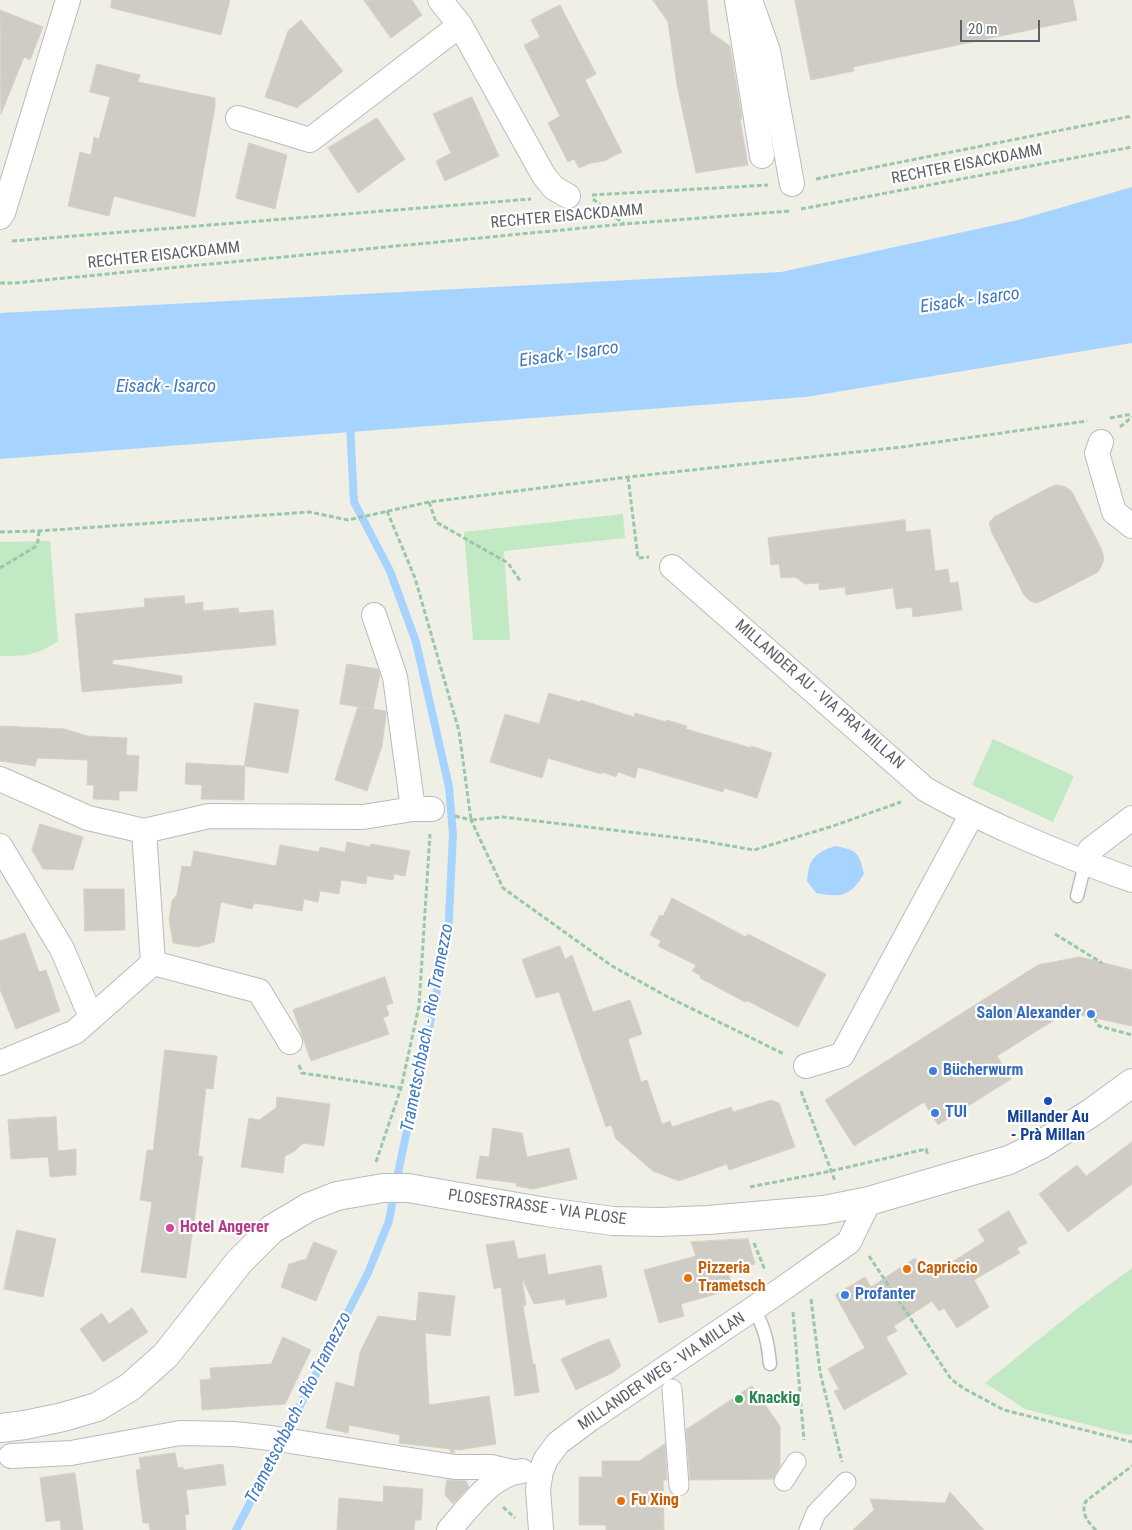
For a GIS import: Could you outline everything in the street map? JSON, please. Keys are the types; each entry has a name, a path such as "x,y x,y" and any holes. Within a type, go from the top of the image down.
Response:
{"street":[{"path":"0,217 3,213 68,0"},
{"path":"440,0 460,25 544,176 554,188 578,196"},
{"path":"737,0 762,156"},
{"path":"750,0 768,51 792,184"},
{"path":"238,118 310,140 460,25"},
{"path":"1101,442 1097,453 1114,512 1132,526"},
{"name":"MILLANDER AU - VIA PRA' MILLAN","path":"672,567 925,789 953,806 1086,864 1132,880"},
{"path":"0,779 88,818 144,831 209,816 364,817 422,809 395,677 374,615"},
{"path":"806,1066 842,1055 972,814"},
{"path":"1086,864 1090,850 1132,818"},
{"path":"144,831 153,963"},
{"path":"0,846 62,949 92,1017"},
{"path":"0,1063 75,1032 153,963"},
{"path":"153,963 259,991 290,1042"},
{"name":"PLOSESTRASSE - VIA PLOSE","path":"0,1428 63,1417 97,1407 130,1387 166,1355 239,1262 272,1229 309,1207 337,1196 386,1188 546,1212 613,1220 660,1222 708,1220 824,1210 869,1201 1009,1160 1040,1145 1091,1113 1132,1083"},
{"name":"MILLANDER WEG - VIA MILLAN","path":"541,1471 546,1459 558,1443 590,1419 849,1242 869,1201"},
{"path":"672,1389 679,1486"},
{"path":"11,1456 71,1453 180,1432 234,1434 271,1438 455,1467 491,1467 512,1472 541,1471 538,1489 541,1530"},
{"path":"784,1481 796,1462"},
{"path":"449,1530 499,1478 512,1472"},
{"path":"810,1530 816,1513 846,1482"}],"lane":[{"path":"1076,896 1086,864"},
{"path":"753,1309 761,1321 770,1364"}],"path":[{"name":"RECHTER EISACKDAMM","path":"0,282 24,282 624,224 798,210 1132,146"},
{"path":"578,196 624,224"},
{"path":"1103,418 1132,414"},
{"path":"0,532 39,532 309,512 348,520 428,502 628,477 902,448 1094,420"},
{"path":"428,502 436,522 508,563 521,582"},
{"path":"387,511 415,578 459,732 471,820 503,888 612,966 668,997 766,1044 806,1066 801,1093 836,1184"},
{"path":"0,568 35,547 39,532"},
{"path":"465,818 471,820 503,817 697,840 754,850 833,826 904,801"},
{"path":"386,1188 401,1088 419,1006 422,809"},
{"path":"1055,934 1102,963"},
{"path":"1094,1018 1099,1026 1132,1034"},
{"path":"290,1042 302,1073 401,1088"},
{"path":"745,1188 926,1149 937,1181"},
{"path":"867,1254 951,1379 963,1388 1004,1410 1132,1442"},
{"path":"798,1278 810,1296 820,1372 846,1482"},
{"path":"790,1308 793,1312 804,1441"},
{"path":"1096,1530 1085,1515 1083,1507 1086,1501 1132,1466"}],"green space":[{"path":"623,514 625,538 504,551 510,640 473,640 464,532"},
{"path":"50,541 58,641 43,650 30,654 0,656 0,542"},
{"path":"993,739 1074,776 1053,822 972,785"},
{"path":"1132,1268 1132,1434 1128,1435 1025,1409 985,1383 1079,1307"}],"water":[{"name":"Eisack - Isarco","path":"1132,187 1132,343 806,397 0,459 0,313 781,272 1018,220"},
{"path":"835,846 856,853 864,874 850,891 844,894 816,893 807,881 811,862 817,855"}],"building":[{"path":"112,0 230,0 221,35 111,8"},
{"path":"364,0 412,0 422,15 391,38"},
{"path":"653,0 707,0 710,32 730,46 748,165 696,173 677,85 668,22"},
{"path":"795,0 1073,0 1077,20 853,67 854,71 811,80"},
{"path":"560,5 596,74 585,80 622,152 604,161 591,163 579,168 574,159 568,162 548,123 560,116 524,45 540,37 531,20"},
{"path":"0,10 43,27 30,60 24,57 1,114"},
{"path":"301,20 343,71 299,106 298,104 298,108 265,97 288,31"},
{"path":"97,64 140,75 138,82 215,98 195,217 114,196 109,216 68,206 80,152 91,155 94,137 99,139 110,97 90,92"},
{"path":"472,97 499,156 445,181 436,161 451,153 433,114"},
{"path":"377,118 405,159 358,193 328,148"},
{"path":"249,143 287,155 275,209 236,198"},
{"path":"1057,485 1066,487 1072,492 1101,548 1104,558 1098,572 1036,603 1030,601 1024,595 992,533 989,523 994,517"},
{"path":"905,520 906,532 930,529 935,571 948,569 950,583 958,582 962,610 913,617 912,607 896,609 893,588 846,595 845,587 819,590 819,583 805,584 795,577 781,578 779,564 771,565 768,538"},
{"path":"184,596 185,604 203,602 203,611 238,608 239,613 273,610 276,645 113,660 112,664 182,676 182,683 82,692 75,614 145,607 144,599"},
{"path":"347,664 378,669 380,674 373,709 340,704"},
{"path":"549,693 580,702 581,700 634,717 635,713 666,722 667,720 687,726 686,729 772,753 757,798 724,788 723,792 638,767 635,778 618,772 616,777 548,758 542,778 490,762 505,714 539,724"},
{"path":"255,703 299,710 288,773 245,766 244,800 201,799 202,785 185,784 186,763 244,766"},
{"path":"358,707 386,711 382,746 367,791 335,780"},
{"path":"0,726 65,729 87,736 127,738 126,755 139,756 137,791 119,791 119,800 93,799 94,785 87,785 88,760 37,758 35,766 0,761"},
{"path":"40,824 83,837 73,870 43,869 32,850"},
{"path":"347,842 370,847 371,844 410,851 405,876 394,874 393,880 367,876 366,884 341,880 339,894 320,891 318,902 304,899 302,911 254,903 252,909 221,902 214,942 198,947 173,943 169,919 172,901 177,894 182,866 191,867 194,851 276,866 280,845 319,852 320,847 345,852"},
{"path":"84,889 124,889 125,930 85,931"},
{"path":"672,898 746,937 748,934 826,974 798,1027 700,978 701,976 692,971 696,965 658,946 661,941 650,935 660,915 663,916"},
{"path":"25,933 39,972 46,970 60,1011 16,1029 0,989 0,941"},
{"path":"560,946 565,959 572,955 593,1012 630,1000 642,1034 628,1039 641,1082 647,1080 662,1124 670,1121 672,1127 731,1107 733,1112 771,1100 779,1103 795,1147 729,1170 727,1164 679,1181 653,1171 616,1139 611,1125 606,1127 559,992 536,998 522,960"},
{"path":"1080,957 1132,970 1132,1026 1067,1012 997,1056 1011,1079 938,1125 924,1102 854,1146 825,1100 1038,965"},
{"path":"385,977 393,1003 386,1006 389,1015 383,1018 389,1034 311,1061 293,1010"},
{"path":"165,1050 217,1056 213,1089 206,1088 198,1156 203,1157 186,1278 141,1272 152,1202 140,1200 147,1150 153,1150"},
{"path":"277,1097 330,1104 324,1146 303,1143 295,1151 285,1156 283,1173 241,1167 249,1118 259,1120 276,1108"},
{"path":"56,1117 58,1151 76,1149 76,1175 50,1177 48,1157 11,1159 8,1120"},
{"path":"493,1128 522,1133 527,1157 569,1148 577,1179 533,1189 516,1186 516,1183 476,1178 480,1156 489,1157"},
{"path":"1132,1142 1132,1184 1068,1232 1039,1194 1077,1165 1086,1176"},
{"path":"1009,1211 1027,1243 1017,1248 1020,1253 974,1280 989,1307 957,1328 944,1308 939,1311 932,1301 894,1326 897,1331 886,1337 907,1374 844,1410 834,1391 839,1389 828,1369 865,1348 835,1295 865,1277 871,1287 915,1258 924,1272 935,1265 938,1271 985,1241 978,1230"},
{"path":"17,1230 56,1239 43,1297 4,1289"},
{"name":"Pizzeria Trametsch","path":"748,1239 755,1264 728,1272 732,1285 726,1287 727,1291 681,1304 684,1316 659,1323 644,1270 696,1256 691,1242"},
{"path":"514,1241 518,1259 545,1254 548,1275 601,1265 607,1297 566,1305 565,1299 534,1304 522,1278 526,1305 523,1306 539,1392 515,1396 501,1287 494,1289 486,1245"},
{"path":"314,1242 337,1251 316,1301 281,1287 289,1264 306,1259"},
{"path":"419,1292 455,1296 450,1336 425,1333 429,1405 489,1396 496,1444 459,1450 453,1449 455,1453 450,1452 450,1449 399,1443 400,1435 349,1425 348,1433 326,1428 336,1382 354,1387 360,1352 378,1316 416,1321"},
{"path":"132,1308 148,1332 103,1362 80,1329 102,1313 109,1324"},
{"path":"283,1337 311,1350 285,1404 202,1410 200,1380 211,1379 210,1368 271,1364"},
{"path":"609,1339 621,1366 612,1373 576,1390 561,1359"},
{"path":"752,1386 780,1426 780,1466 773,1479 690,1480 686,1430"},
{"name":"Fu Xing","path":"665,1444 667,1480 663,1480 664,1530 606,1530 606,1525 579,1525 579,1477 602,1477 602,1461 639,1461"},
{"path":"175,1453 178,1468 183,1467 183,1470 223,1464 226,1485 186,1490 189,1514 185,1515 186,1530 150,1530 149,1523 143,1523 136,1470 141,1469 139,1458"},
{"path":"75,1473 83,1530 61,1530 60,1520 46,1522 40,1478"},
{"path":"447,1480 466,1481 469,1487 453,1504 445,1495"},
{"path":"384,1486 423,1489 421,1520 415,1520 414,1530 337,1530 339,1498 383,1502"},
{"path":"950,1492 984,1530 853,1530 874,1510 870,1499 945,1503"}],"waterway":[{"name":"Trametschbach - Rio Tramezzo","path":"350,424 354,502 390,571 416,642 449,787 453,834 448,939 396,1182"},
{"name":"Trametschbach - Rio Tramezzo","path":"236,1530 368,1273 389,1221 394,1193"}],"place":[{"name":"Salon Alexander","path":"1091,1014"},
{"name":"Bücherwurm","path":"933,1071"},
{"name":"Millander Au - Prà Millan","path":"1048,1101"},
{"name":"TUI","path":"935,1113"},
{"name":"Hotel Angerer","path":"170,1228"},
{"name":"Capriccio","path":"907,1269"},
{"name":"Pizzeria Trametsch","path":"688,1278"},
{"name":"Profanter","path":"845,1295"},
{"name":"Knackig","path":"739,1399"},
{"name":"Fu Xing","path":"621,1501"}]}
